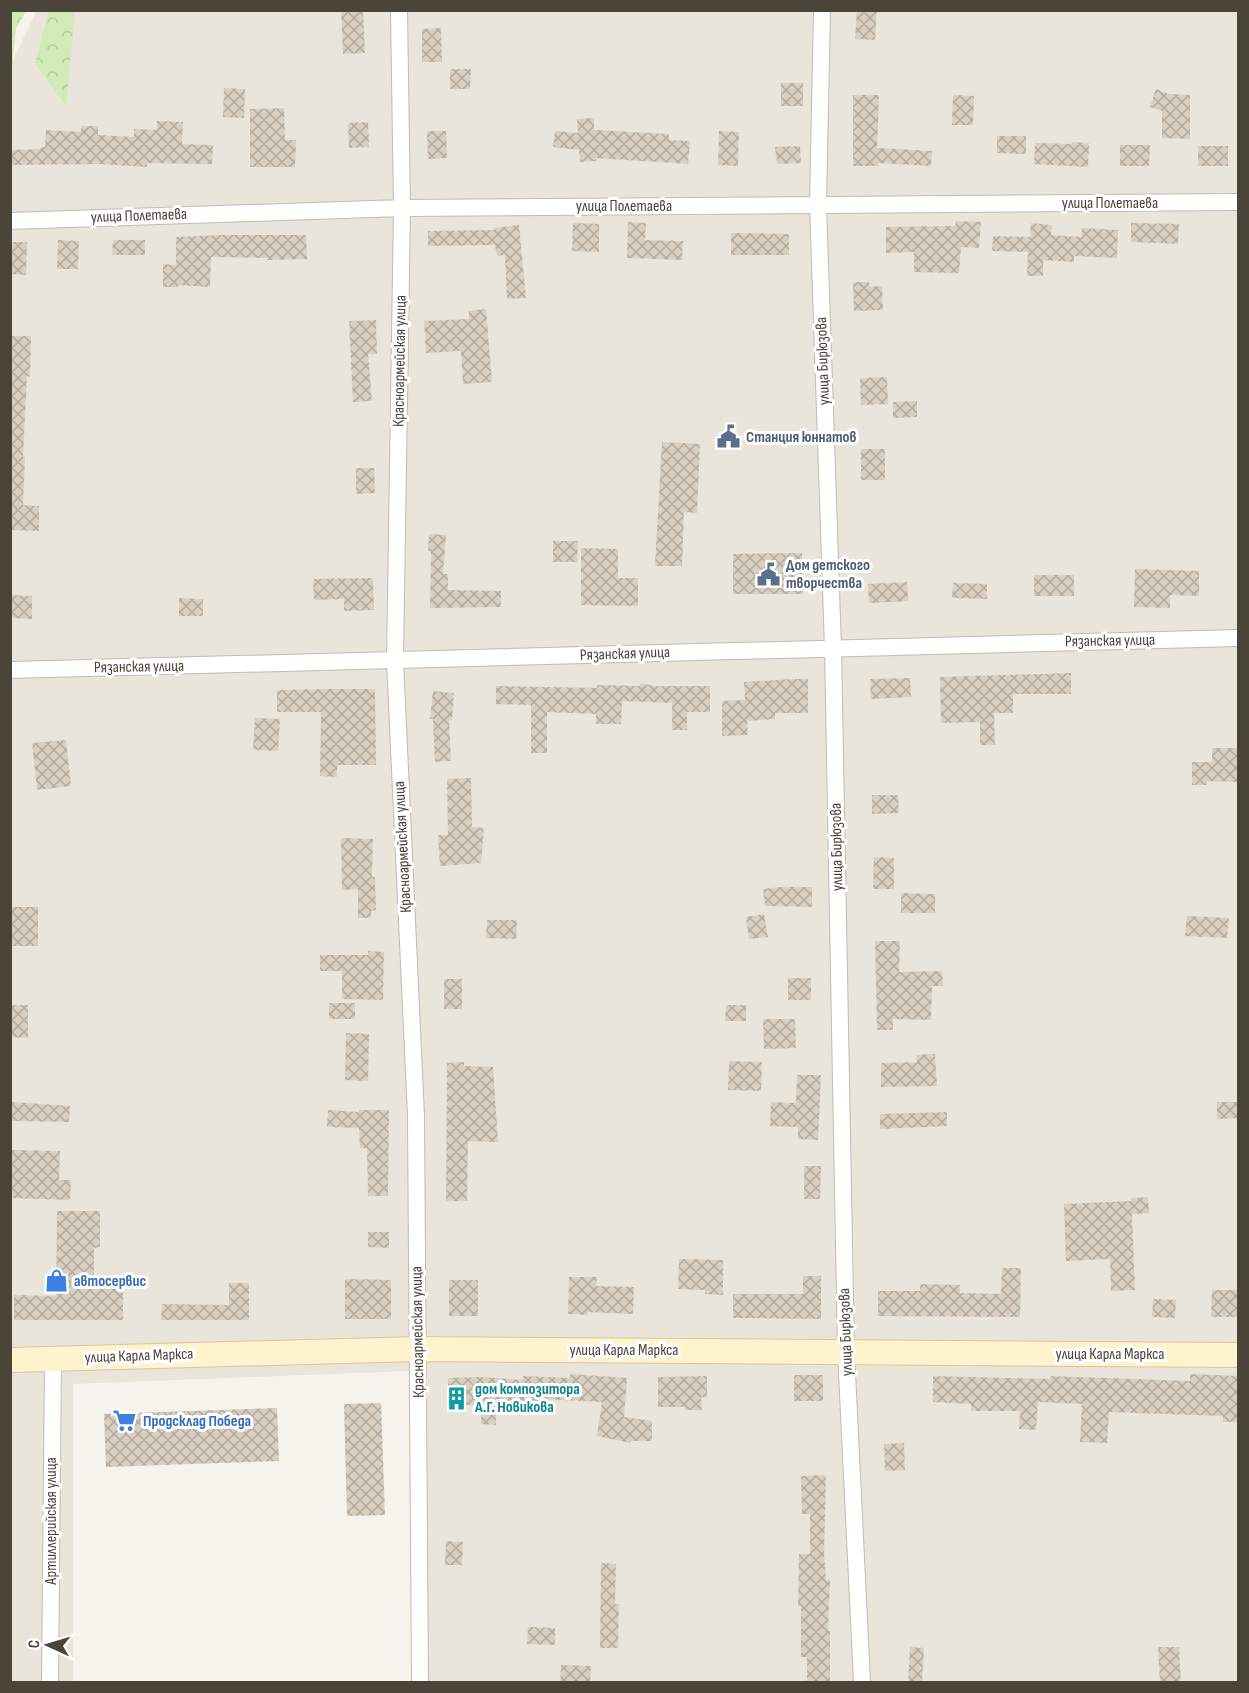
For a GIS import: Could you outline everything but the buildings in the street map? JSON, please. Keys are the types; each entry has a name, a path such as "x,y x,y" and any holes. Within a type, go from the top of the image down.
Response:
{"main road":[{"name":"улица Карла Маркса","path":"10,1360 418,1349 1239,1355"}],"street":[{"name":"Красноармейская улица","path":"399,10 402,208 395,661 416,1116 420,1683"},
{"name":"улица Бирюзова","path":"822,10 818,204 833,648 846,1352 862,1683"},
{"name":"улица Полетаева","path":"10,221 402,208 1239,202"},
{"name":"Рязанская улица","path":"10,670 1239,638"},
{"name":"Артиллерийская улица","path":"50,1683 52,1359"}],"shaded area":[{"path":"37,10 1238,11 1238,1682 415,1682 410,1371 73,1384 73,1682 11,1682 10,66"}],"green space":[{"path":"11,10 26,11 16,29 11,68"},
{"path":"49,10 75,11 66,106 35,64"}],"place":[{"name":"Станция юннатов","path":"728,437"},
{"name":"Дом детского творчества","path":"768,574"},
{"name":"автосервис","path":"56,1281"},
{"name":"дом композитора А.Г. Новикова","path":"457,1398"},
{"name":"Продсклад Победа","path":"125,1421"}]}
